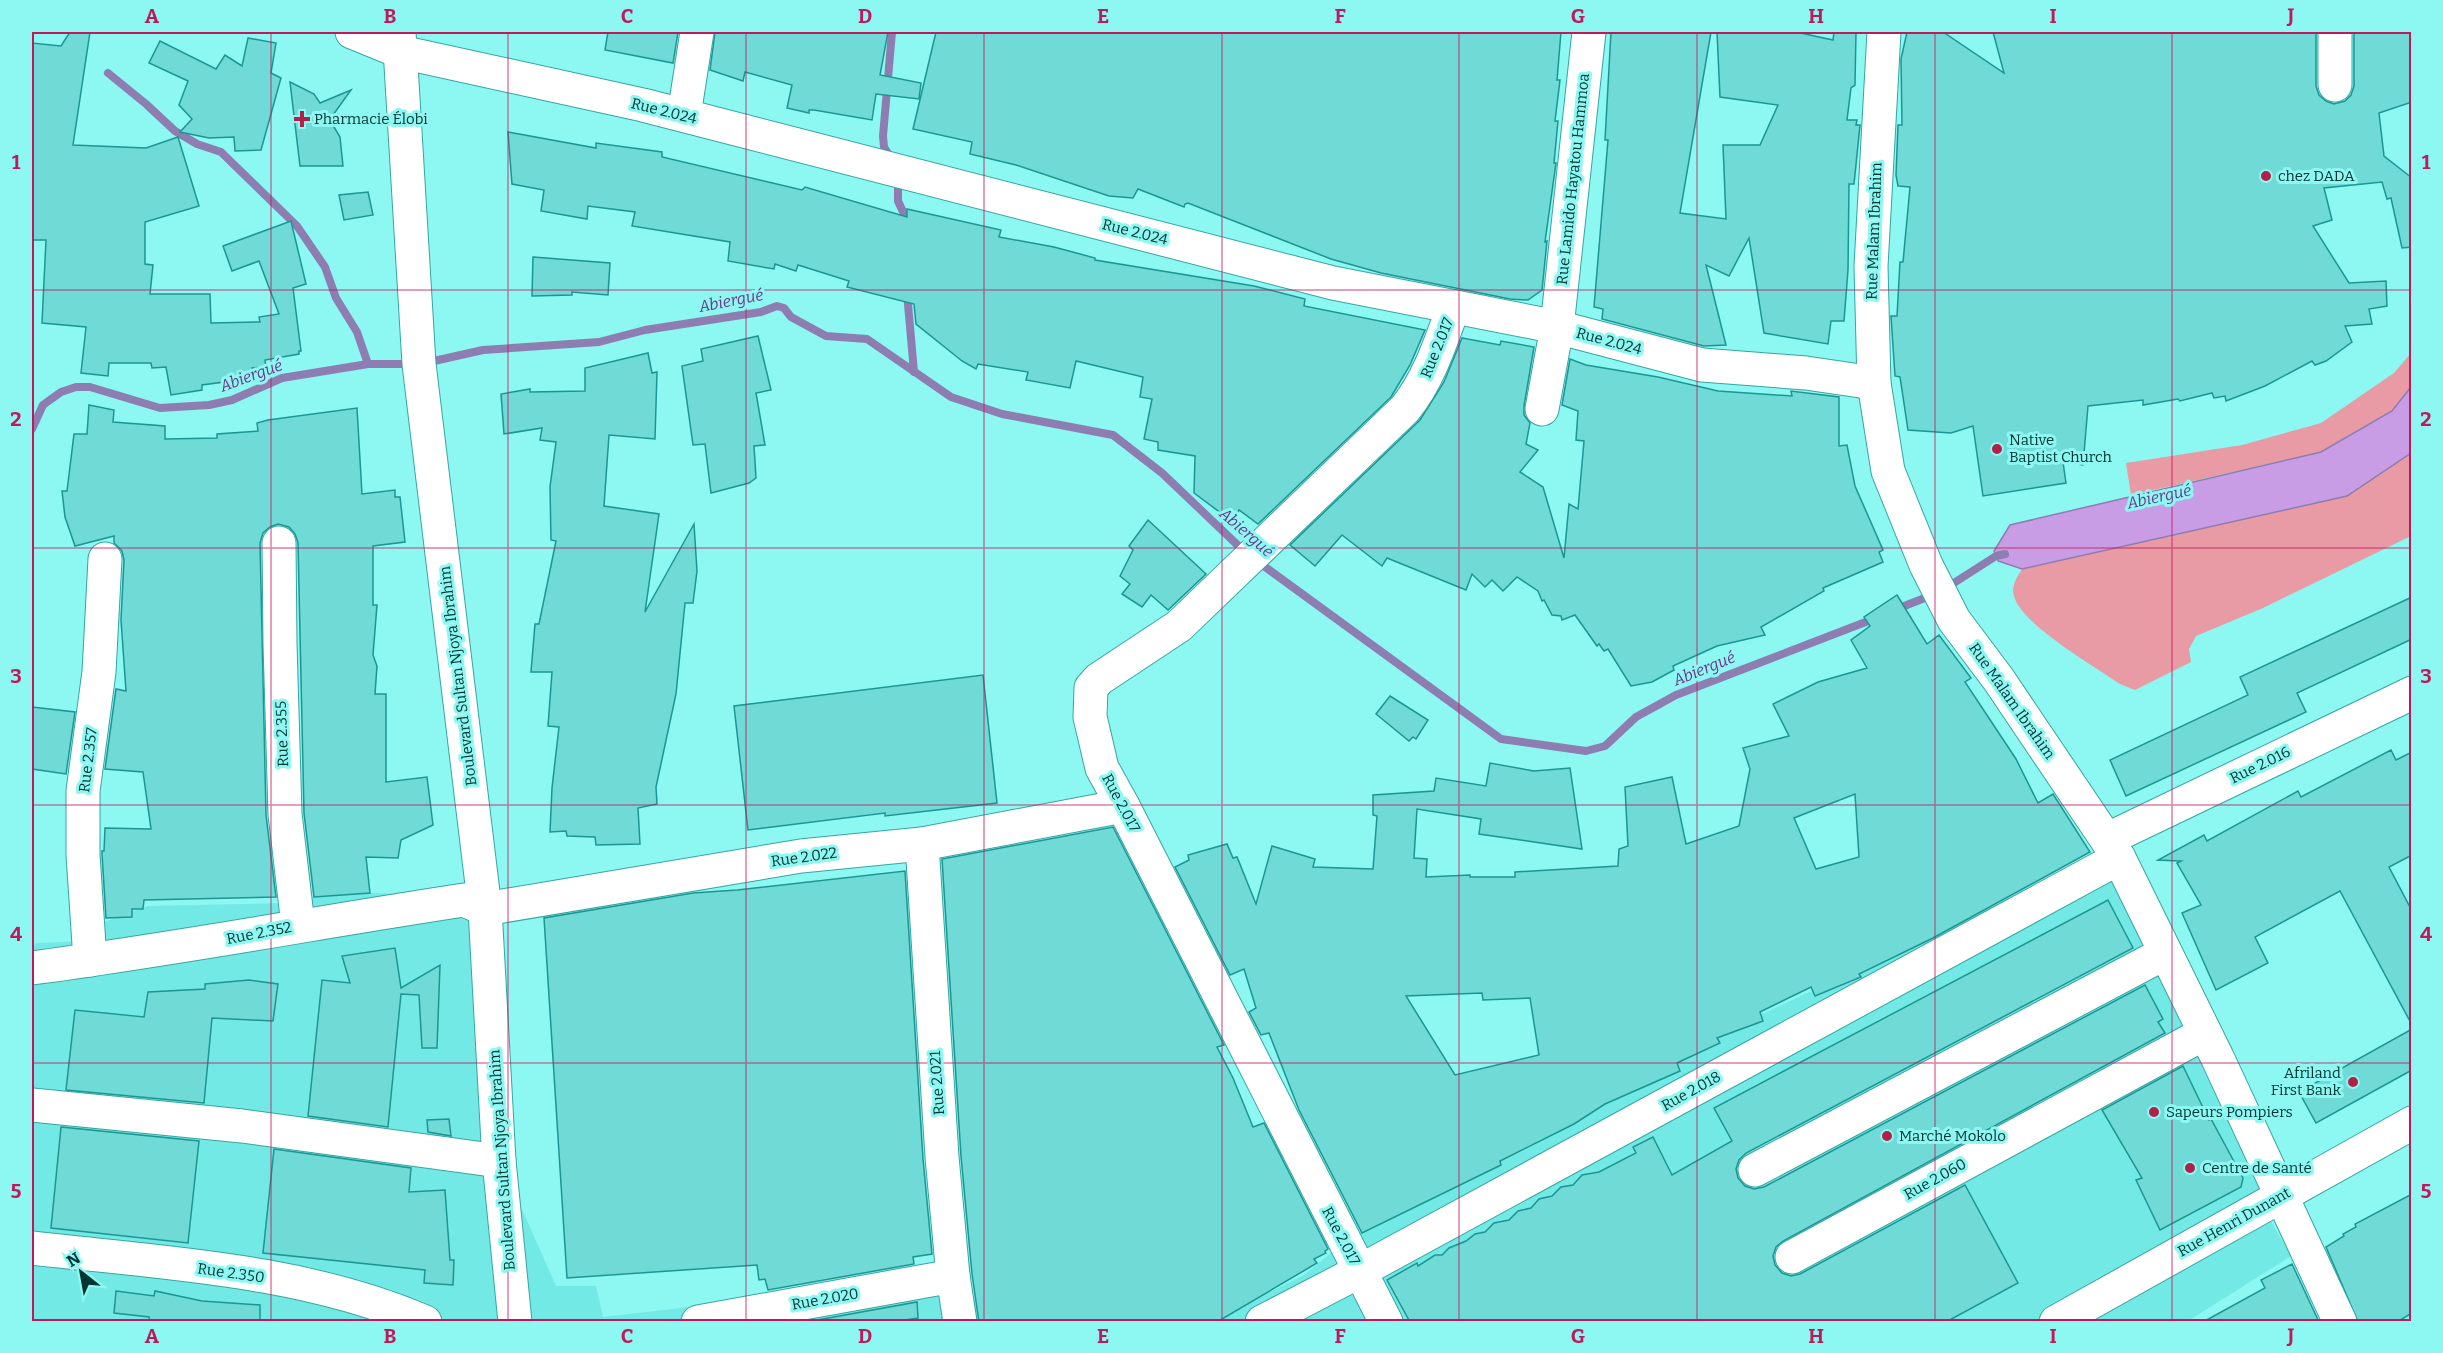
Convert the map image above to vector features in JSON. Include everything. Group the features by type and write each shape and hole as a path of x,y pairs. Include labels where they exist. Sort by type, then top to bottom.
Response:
{"street":[{"name":"Rue 2.024","path":"352,32 400,42 1322,280 1557,327 1702,365 1806,374 1874,383"},
{"path":"684,115 697,32"},
{"name":"Rue Lamido Hayatou Hammoa","path":"1542,409 1557,327 1589,32"},
{"name":"Rue Malam Ibrahim","path":"1884,32 1871,266 1874,383 1888,471 1926,565 1954,620 1999,680 2113,848 2282,1194 2340,1322"},
{"path":"2335,85 2336,32"},
{"name":"Boulevard Sultan Njoya Ibrahim","path":"400,42 419,364 485,909 500,1161 515,1322"},
{"name":"Rue 2.017","path":"1386,1322 1123,806 1106,778 1090,717 1091,688 1099,679 1179,626 1405,409 1418,393 1430,369 1453,308"},
{"name":"Rue 2.355","path":"279,543 279,644 285,814 298,925"},
{"name":"Rue 2.357","path":"90,960 83,855 83,791 99,672 105,560"},
{"name":"Rue 2.016","path":"2113,848 2412,693"},
{"name":"Rue 2.022","path":"485,909 801,856 922,844 1123,806"},
{"name":"Rue 2.021","path":"922,844 942,1157 953,1276 960,1322"},
{"name":"Rue 2.018","path":"1262,1322 1360,1271 2113,848"},
{"name":"Rue 2.352","path":"32,968 210,942 298,925 464,900 485,909"},
{"path":"1755,1170 2165,953"},
{"name":"Rue 2.060","path":"1792,1257 2205,1034"},
{"path":"32,1105 242,1126 500,1161"},
{"name":"Rue Henri Dunant","path":"2056,1322 2412,1123"},
{"name":"Rue 2.350","path":"32,1248 212,1269 309,1284 401,1311 425,1322"},
{"name":"Rue 2.020","path":"698,1322 953,1276"}],"shaded area":[{"path":"2411,353 2411,387 2392,411 2321,452 2131,495 2126,463 2242,445 2321,423 2394,373"},
{"path":"2411,453 2411,536 2263,608 2196,636 2189,649 2191,662 2135,690 2120,684 2046,633 2021,610 2015,599 2013,587 2022,569 2347,496"},
{"name":"Marché Mokolo","path":"2103,857 2273,1205 2265,1211 2291,1256 2188,1321 1209,1322 1304,1275 1351,1237 1679,1053 2094,859"},
{"path":"370,893 473,895 501,1162 556,1286 596,1286 603,1317 724,1303 965,1264 980,1321 32,1322 32,948 36,943 85,941 96,925 148,906 285,903 311,897"}],"water":[{"path":"2411,387 2411,453 2347,496 2022,569 1998,561 1994,551 2010,525 2321,452 2392,411"}],"building":[{"path":"70,32 90,32 73,145 146,148 178,137 199,206 145,222 145,264 153,265 150,294 210,294 211,323 260,322 259,317 279,314 259,261 232,271 223,246 291,221 306,284 293,288 301,351 299,354 265,360 266,367 252,368 254,378 202,385 202,390 171,395 166,367 152,368 151,363 109,363 108,376 81,373 86,327 42,323 46,240 32,240 32,43 61,46"},
{"path":"608,32 678,32 673,63 605,50"},
{"path":"715,32 888,32 880,75 921,83 919,99 876,94 872,120 814,110 809,110 809,113 787,108 792,85 745,72 743,81 710,70"},
{"path":"936,32 1561,32 1557,80 1560,80 1555,121 1558,121 1554,163 1556,163 1545,242 1547,241 1542,290 1528,300 1510,299 1381,273 1331,259 1188,203 1184,207 1138,189 1133,198 1109,196 1016,165 970,154 972,142 913,129"},
{"path":"1611,32 1711,32 1680,213 1726,219 1723,145 1760,145 1778,105 1720,97 1717,32 1796,32 1833,40 1834,32 1856,32 1855,85 1851,88 1847,120 1857,120 1856,125 1860,125 1854,184 1849,184 1848,270 1844,321 1831,321 1828,344 1764,333 1749,238 1729,276 1706,265 1726,345 1704,346 1602,319 1603,309 1594,307 1608,140 1605,140"},
{"path":"1907,32 1943,32 2004,73 1993,32 2316,32 2316,86 2319,95 2334,104 2345,101 2351,95 2354,86 2354,32 2412,32 2412,102 2379,113 2384,156 2412,178 2412,247 2402,248 2391,198 2387,199 2382,182 2324,188 2332,220 2313,226 2349,283 2386,281 2387,306 2369,309 2372,324 2345,326 2352,342 2326,361 2315,365 2312,361 2265,386 2226,401 2225,396 2214,398 2212,393 2180,401 2178,399 2143,405 2143,400 2088,406 2083,465 2063,462 2066,483 1983,496 1973,426 1951,433 1908,430 1900,377 1895,376 1891,316 1897,316 1900,262 1903,262 1910,187 1898,186 1896,175 1898,125 1902,125 1901,59"},
{"path":"248,38 276,43 271,73 281,78 261,150 235,151 234,137 209,138 180,132 192,119 179,105 188,81 149,63 160,41 216,69 225,55 242,66"},
{"name":"Pharmacie Élobi","path":"290,82 314,94 320,103 351,90 333,115 337,122 334,127 340,137 343,166 300,166"},
{"path":"508,132 596,148 596,143 662,152 662,157 802,190 805,187 907,217 907,209 1001,230 999,237 1054,247 1095,258 1095,260 1254,286 1305,299 1304,306 1425,330 1410,365 1391,397 1258,524 1239,510 1233,522 1194,493 1195,456 1158,450 1158,442 1144,439 1152,399 1140,397 1143,377 1076,361 1070,388 1026,380 1028,372 978,364 976,369 962,361 916,324 914,304 847,287 849,281 798,265 796,271 775,264 774,269 728,261 730,242 632,226 635,212 588,206 587,219 541,211 544,190 512,184"},
{"path":"368,192 373,215 344,220 339,195"},
{"path":"533,257 610,263 608,295 572,292 572,295 532,296"},
{"path":"758,336 771,390 756,393 765,445 754,446 756,478 749,483 711,493 705,444 693,445 682,366 703,361 701,349"},
{"path":"1462,338 1500,345 1501,341 1534,347 1524,415 1530,423 1526,444 1538,450 1520,472 1543,487 1564,558 1569,504 1578,509 1584,441 1576,440 1578,411 1562,405 1570,359 1586,365 1658,377 1718,391 1792,396 1791,391 1839,397 1839,446 1847,445 1855,486 1883,550 1879,552 1883,562 1823,588 1824,591 1761,627 1765,635 1717,646 1673,666 1674,670 1652,682 1631,686 1608,649 1604,651 1599,644 1597,646 1575,615 1562,620 1561,616 1552,615 1538,591 1517,577 1503,591 1492,580 1485,587 1472,574 1466,590 1387,558 1382,566 1342,535 1315,566 1290,545 1420,420 1444,382"},
{"path":"648,353 652,373 657,372 655,439 609,435 604,506 659,514 645,612 694,524 697,571 693,603 685,603 676,694 656,787 657,804 638,808 640,844 596,845 595,837 567,836 566,831 550,832 559,727 548,726 552,672 531,672 535,624 539,624 556,541 551,540 550,487 556,442 540,440 542,428 504,434 501,394 530,389 530,392 585,391 585,368"},
{"path":"89,405 114,410 113,422 165,426 165,439 217,438 217,434 258,431 257,423 268,420 357,408 362,494 395,490 395,497 400,497 405,542 373,546 373,605 377,605 373,655 377,666 375,694 386,694 386,782 427,777 433,825 401,840 398,858 366,857 370,893 314,897 304,813 298,543 289,527 278,524 263,533 260,543 266,815 276,897 144,900 143,909 132,909 132,917 106,918 102,854 105,828 151,829 143,772 105,769 116,689 126,691 121,620 124,560 122,551 114,543 114,536 75,546 65,517 62,491 67,491 74,434 87,434"},
{"path":"1148,520 1206,574 1168,610 1151,595 1142,607 1122,594 1130,584 1120,576 1133,550 1129,546"},
{"path":"1897,595 1927,644 1939,635 1971,678 1965,682 2016,759 2038,803 2053,794 2090,852 1933,938 1859,974 1861,977 1815,996 1811,987 1760,1012 1763,1021 1717,1038 1720,1043 1677,1063 1680,1071 1605,1104 1574,1124 1500,1161 1501,1165 1362,1233 1299,1110 1269,1033 1261,1035 1249,1012 1256,1008 1244,969 1230,975 1175,867 1189,860 1188,855 1227,844 1233,858 1237,857 1256,904 1272,846 1315,859 1313,867 1373,869 1377,816 1373,815 1373,795 1434,791 1436,778 1486,786 1490,763 1534,771 1570,768 1582,849 1479,834 1481,819 1417,809 1414,858 1427,859 1426,877 1470,875 1470,877 1515,877 1515,872 1618,866 1619,849 1628,846 1625,787 1672,777 1686,844 1739,826 1750,769 1743,748 1789,736 1773,704 1818,682 1867,668 1851,640 1870,626 1864,617","holes":["1855,794 1859,857 1816,869 1794,818","1482,993 1483,1000 1530,998 1539,1055 1455,1075 1406,996"]},
{"path":"2412,597 2412,639 2297,693 2306,712 2126,796 2110,760 2248,695 2240,677"},
{"path":"983,675 997,803 885,816 885,813 748,830 734,706"},
{"path":"1390,696 1428,720 1416,739 1413,737 1409,741 1376,714"},
{"path":"32,707 75,712 66,774 32,769"},
{"path":"2391,750 2396,760 2412,752 2412,855 2389,867 2412,911 2412,1025 2340,891 2255,937 2268,963 2216,990 2182,913 2201,905 2177,863 2181,861 2158,860 2204,835 2207,841 2298,791 2301,797"},
{"path":"1113,827 1224,1045 1217,1047 1233,1078 1253,1127 1264,1123 1328,1249 1326,1253 1314,1259 1317,1263 1217,1322 979,1322 961,1156 942,859"},
{"path":"905,871 923,1159 932,1254 913,1257 914,1264 768,1290 765,1279 759,1280 757,1265 567,1278 544,918 693,893"},
{"path":"2108,900 2133,948 1746,1153 1739,1160 1736,1169 1738,1178 1745,1186 1754,1189 1764,1187 2145,985 2163,1019 2158,1022 2165,1033 1783,1241 1776,1247 1773,1256 1775,1265 1782,1273 1791,1276 1800,1274 1965,1185 2018,1283 1946,1322 1410,1322 1387,1280 1417,1263 1418,1266 1435,1255 1442,1255 1449,1248 1466,1241 1475,1234 1485,1232 1494,1223 1509,1220 1518,1211 1531,1208 1539,1199 1552,1196 1561,1187 1573,1185 1582,1175 1599,1172 1636,1153 1633,1147 1653,1137 1672,1175 1732,1141 1714,1108"},
{"path":"395,948 401,988 440,965 437,1048 422,1048 419,995 401,994 388,1127 308,1116 322,980 350,983 342,956"},
{"path":"249,980 278,984 273,1021 212,1018 204,1103 66,1090 75,1010 144,1017 148,992 205,989 205,984"},
{"name":"Afriland First Bank","path":"2412,1029 2412,1070 2316,1123 2299,1092"},
{"path":"2183,1066 2209,1120 2211,1119 2243,1178 2241,1187 2160,1230 2136,1180 2142,1178 2102,1110"},
{"path":"449,1119 451,1136 428,1132 427,1120"},
{"path":"61,1127 199,1141 188,1243 51,1228"},
{"path":"274,1149 411,1168 409,1192 445,1190 450,1260 454,1260 453,1285 424,1283 425,1270 263,1253"},
{"path":"2412,1194 2412,1313 2397,1322 2358,1322 2326,1247 2356,1227 2355,1224"},
{"path":"2292,1264 2319,1322 2203,1322 2265,1288 2261,1280"},
{"path":"116,1291 154,1296 155,1291 202,1301 260,1305 260,1322 150,1322 149,1317 114,1313"},
{"path":"917,1302 918,1318 892,1322 806,1322"}],"waterway":[{"path":"892,32 883,136 884,147 892,160"},
{"path":"108,73 175,131 197,144 221,152 297,226 325,267 336,298 357,332 368,364"},
{"path":"898,178 898,201 904,214 904,226"},
{"path":"907,293 914,372"},
{"name":"Abiergué","path":"425,363 483,350 599,342 645,330 761,312 777,306 784,308 791,317 826,336 867,339 951,397 1002,414 1113,435 1162,473 1247,554"},
{"name":"Abiergué","path":"32,429 43,405 61,392 76,387 90,387 160,408 209,405 232,400 282,378 368,364 412,364"},
{"name":"Abiergué","path":"1946,588 1996,556 2005,554"},
{"name":"Abiergué","path":"1257,561 1501,739 1586,751 1605,746 1636,717 1676,695 1876,618"},
{"name":"Abiergué","path":"1894,610 1935,594"}],"place":[{"name":"Pharmacie Élobi","path":"302,119"},
{"name":"chez DADA","path":"2266,176"},
{"name":"Native Baptist Church","path":"1997,449"},
{"name":"Afriland First Bank","path":"2353,1082"},
{"name":"Sapeurs Pompiers","path":"2154,1112"},
{"name":"Marché Mokolo","path":"1887,1136"},
{"name":"Centre de Santé","path":"2190,1168"}]}
